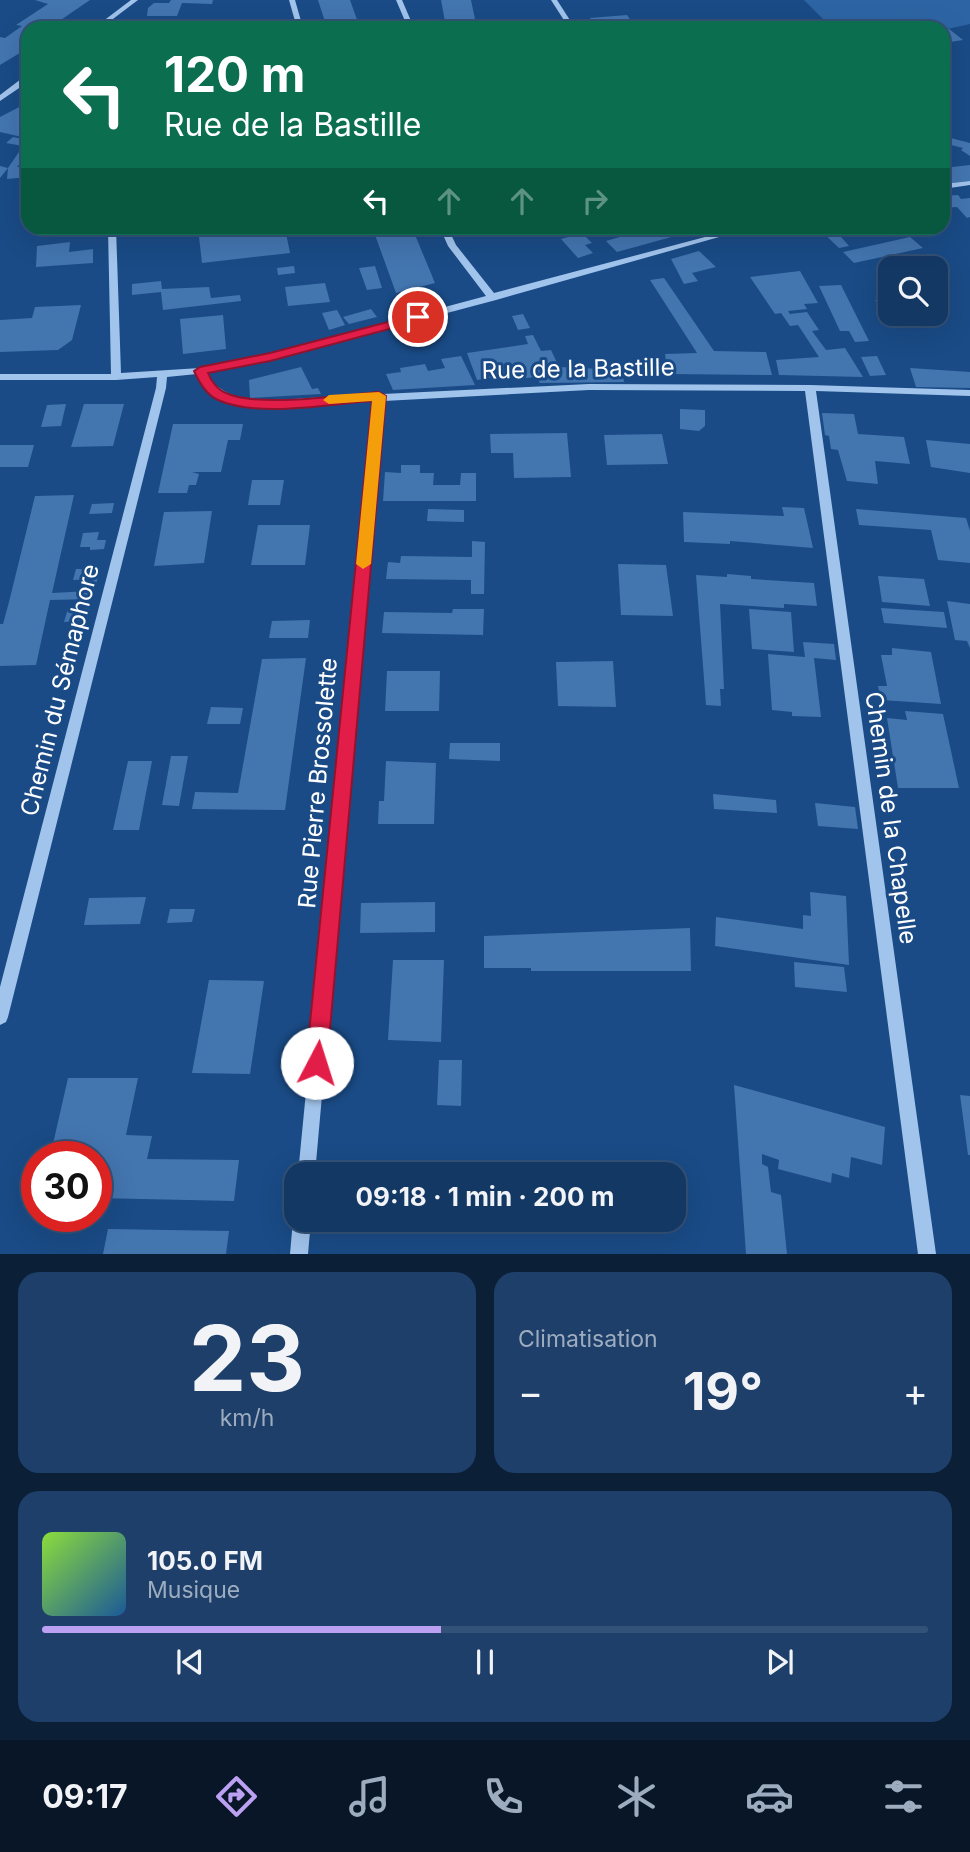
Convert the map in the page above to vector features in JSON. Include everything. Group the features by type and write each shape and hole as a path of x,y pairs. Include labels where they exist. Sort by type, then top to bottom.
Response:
{"street":[{"path":"111,21 135,0"},
{"path":"292,0 298,21"},
{"path":"399,0 408,21"},
{"path":"565,0 554,1 567,21"},
{"path":"0,99 21,83"},
{"path":"950,186 970,184"},
{"path":"112,235 116,377"},
{"path":"447,235 452,246 493,298"},
{"path":"0,377 116,377 200,371 270,357 493,298 705,235"},
{"name":"Rue de la Bastille","path":"200,371 206,383 221,396 258,404 589,387 810,388 970,393"},
{"name":"Chemin du Sémaphore","path":"0,1017 158,401 162,373"},
{"name":"Chemin de la Chapelle","path":"810,388 927,1254"},
{"name":"Rue Pierre Brossolette","path":"307,1162 379,396"},
{"path":"299,1254 301,1232"}],"shaded area":[{"path":"804,0 970,0 970,24 950,28 950,21 825,21"}],"building":[{"path":"35,0 90,0 59,21 22,21 48,4"},
{"path":"171,0 213,0 212,4 182,3 177,16 147,16 148,8 154,3 169,3"},
{"path":"318,0 350,0 358,21 325,21"},
{"path":"441,0 471,0 475,21 445,21"},
{"path":"627,15 631,21 592,21 590,18"},
{"path":"21,27 21,52 0,65 0,37 5,38"},
{"path":"950,30 963,40 950,42"},
{"path":"21,106 21,137 0,132 0,117"},
{"path":"13,137 21,139 21,146 6,143"},
{"path":"950,138 970,143 970,156 961,150 963,148 950,145"},
{"path":"21,149 21,162 17,167 21,167 21,178 7,179 8,168"},
{"path":"970,165 970,181 950,183 950,167"},
{"path":"0,166 8,168 0,178"},
{"path":"950,196 970,198 970,217 967,218 957,207 950,208"},
{"path":"199,235 286,235 290,253 202,263"},
{"path":"375,235 415,235 435,283 396,293"},
{"path":"584,235 592,243 585,245 593,253 578,258 561,239"},
{"path":"626,235 679,235 617,252 606,241"},
{"path":"825,235 851,235 841,237 849,246 839,248"},
{"path":"910,237 923,248 854,263 843,252"},
{"path":"70,242 69,252 93,249 93,263 36,267 37,246"},
{"path":"699,251 716,267 692,273 698,281 684,284 671,259"},
{"path":"294,266 295,273 278,275 277,268"},
{"path":"375,266 382,288 367,290 359,268"},
{"path":"800,271 818,303 804,304 807,309 788,311 790,314 807,312 819,330 812,331 826,350 845,348 863,377 779,375 776,360 819,357 798,325 790,326 781,313 775,314 750,277"},
{"path":"664,278 714,351 766,352 772,375 668,374 665,354 697,353 650,280"},
{"path":"161,281 162,289 209,287 211,298 240,295 241,301 163,310 161,292 132,295 132,284"},
{"path":"325,283 330,302 288,306 285,287"},
{"path":"841,285 869,341 855,342 849,331 840,331 819,286"},
{"path":"81,305 72,340 58,350 0,352 0,320 32,318 35,307"},
{"path":"371,309 377,317 349,324 343,317"},
{"path":"337,310 345,325 329,330 322,313"},
{"path":"523,314 530,328 518,330 512,316"},
{"path":"223,315 226,349 183,354 180,319"},
{"path":"533,335 541,351 551,350 559,367 622,370 624,382 540,383 536,377 517,379 515,374 477,380 467,353 528,344 525,336"},
{"path":"461,356 475,385 393,390 386,374 401,372 400,368 425,364 428,371 445,368 441,359"},
{"path":"877,356 886,375 870,376 861,357"},
{"path":"301,367 312,389 318,388 321,394 250,398 249,380"},
{"path":"910,368 970,372 970,388 916,387"},
{"path":"66,404 61,426 41,427 47,405"},
{"path":"84,404 124,404 113,446 71,447"},
{"path":"680,409 705,410 705,426 699,431 680,429"},
{"path":"822,413 854,414 858,434 904,437 910,464 875,461 878,484 847,481 838,450 831,449 829,436 825,435"},
{"path":"173,424 243,424 240,440 228,440 221,472 192,472 199,474 196,485 189,485 187,493 158,493"},
{"path":"567,433 571,477 514,478 513,453 491,453 490,434"},
{"path":"662,434 668,464 607,465 604,435"},
{"path":"926,440 970,444 970,473 931,467"},
{"path":"0,445 34,445 28,467 0,467"},
{"path":"401,465 420,465 420,473 434,473 433,485 460,485 461,473 476,473 476,501 383,501 385,472 401,473"},
{"path":"252,480 284,480 280,505 248,505"},
{"path":"74,495 52,593 90,591 93,579 73,580 76,569 100,569 92,599 50,600 36,665 0,666 0,624 3,624 35,496"},
{"path":"114,503 112,513 89,514 92,504"},
{"path":"782,507 804,508 813,548 730,541 730,544 684,542 683,512 784,516"},
{"path":"428,509 464,510 464,522 427,521"},
{"path":"856,509 966,518 970,531 970,563 938,560 931,530 859,525"},
{"path":"212,511 204,563 154,566 164,512"},
{"path":"258,525 310,525 305,565 251,565"},
{"path":"99,532 97,540 106,540 104,549 90,550 90,547 80,547 83,533"},
{"path":"472,541 485,542 484,594 471,594 471,580 386,579 388,562 400,563 401,556 472,557"},
{"path":"618,564 666,565 673,616 621,615"},
{"path":"727,574 751,576 751,579 814,583 817,606 784,604 784,608 720,604 724,689 720,689 721,706 706,705 696,575 727,577"},
{"path":"878,576 924,579 930,606 882,602"},
{"path":"947,601 970,604 970,648 967,641 955,640"},
{"path":"90,608 87,620 64,622 68,609"},
{"path":"881,608 944,612 947,628 884,623"},
{"path":"453,609 484,609 483,635 382,633 384,612 452,613"},
{"path":"749,609 791,612 794,652 752,649"},
{"path":"310,620 308,638 269,638 272,621"},
{"path":"803,642 834,644 836,660 814,658 821,717 792,716 792,712 772,710 768,654 805,657"},
{"path":"892,648 931,652 941,704 881,700 878,686 887,686 881,655 892,655"},
{"path":"306,658 285,810 192,809 195,792 238,793 262,659"},
{"path":"613,661 616,707 558,706 556,662"},
{"path":"387,671 440,671 439,711 385,711"},
{"path":"211,707 243,708 240,724 207,724"},
{"path":"905,711 943,714 959,788 898,788 887,718 907,720"},
{"path":"450,743 500,743 500,761 449,759"},
{"path":"171,756 188,756 179,806 162,805"},
{"path":"128,761 152,761 139,830 113,830"},
{"path":"386,761 436,763 434,824 378,824 379,801 384,801"},
{"path":"713,794 776,800 777,813 714,809"},
{"path":"815,803 855,807 858,829 818,826"},
{"path":"810,892 846,896 849,965 715,946 716,917 803,929 803,915 811,916"},
{"path":"146,897 140,924 84,925 89,898"},
{"path":"435,902 435,932 360,933 361,903"},
{"path":"170,909 195,909 192,922 167,923"},
{"path":"690,928 691,971 531,971 531,968 484,968 484,936"},
{"path":"393,960 444,960 441,1042 388,1040"},
{"path":"794,962 844,967 847,992 795,987"},
{"path":"209,980 264,981 250,1074 192,1073"},
{"path":"439,1060 462,1060 461,1106 437,1105"},
{"path":"68,1078 138,1078 126,1135 152,1136 147,1159 239,1160 234,1201 112,1198 112,1141 54,1141"},
{"path":"734,1085 885,1127 882,1165 851,1157 849,1178 832,1173 831,1183 778,1169 779,1160 762,1154 762,1164 768,1167 771,1192 781,1195 787,1254 746,1254"},
{"path":"960,1095 970,1096 970,1155 968,1155"},
{"path":"112,1229 229,1231 226,1254 103,1254 107,1232 112,1232"}],"slow traffic":[{"path":"329,400 379,396 363,564"}],"route":[{"path":"317,1063 379,396 258,404 221,396 206,383 200,371 270,357 418,317"}]}
